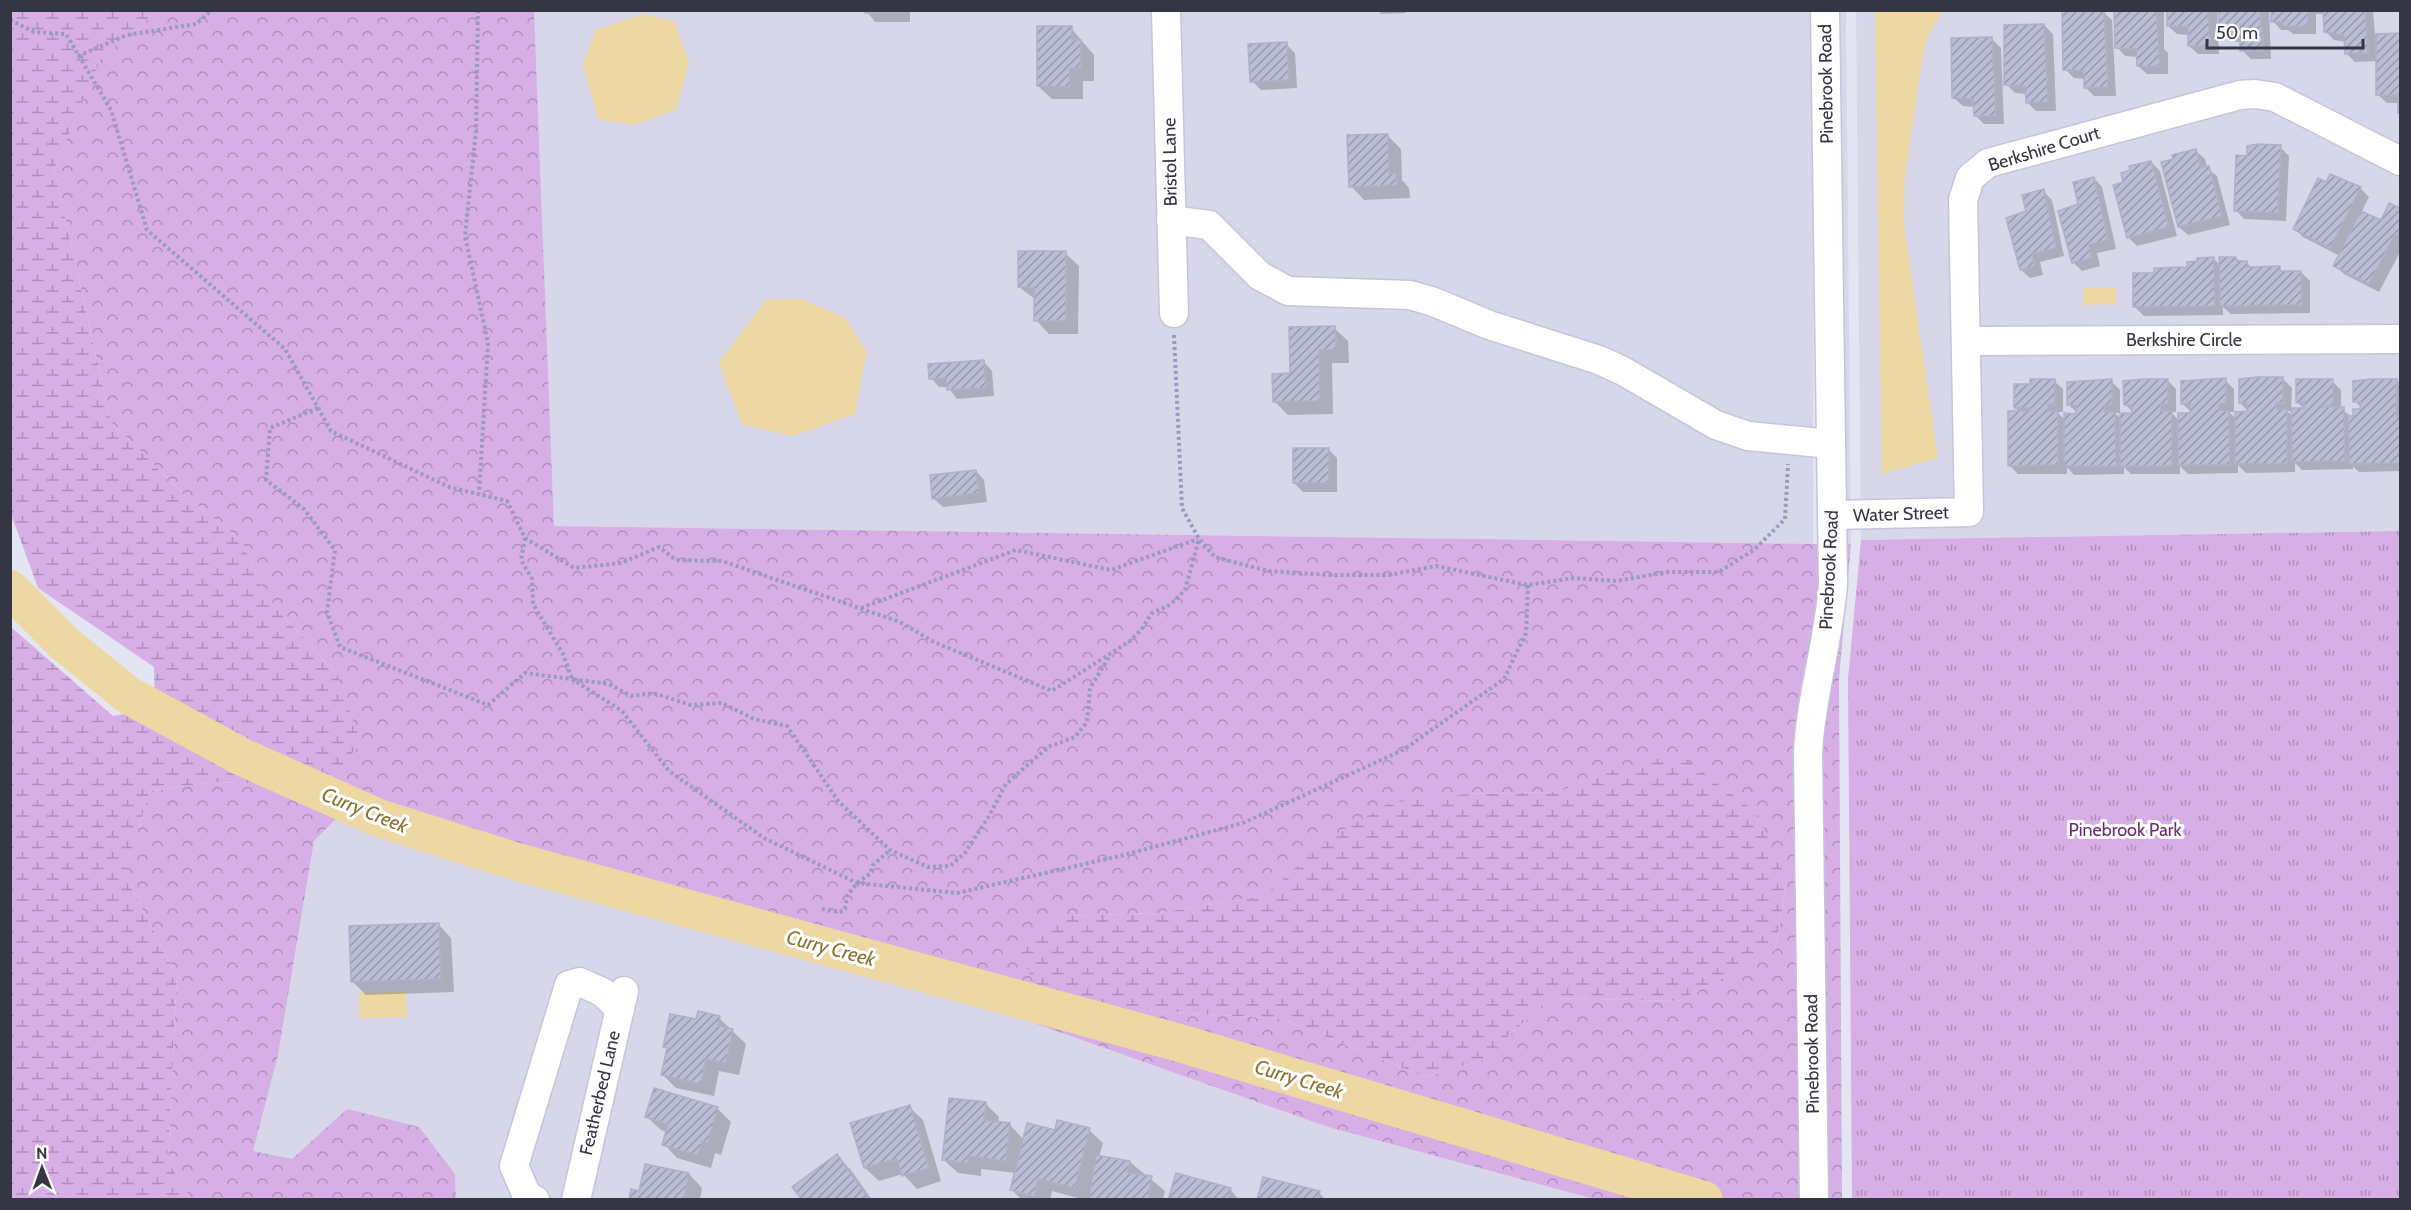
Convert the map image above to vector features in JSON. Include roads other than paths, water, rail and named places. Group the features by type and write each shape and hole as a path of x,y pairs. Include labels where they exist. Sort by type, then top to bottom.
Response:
{"street":[{"name":"Bristol Lane","path":"1166,10 1173,313"},
{"name":"Pinebrook Road","path":"1814,1200 1808,752 1811,711 1831,612 1833,515 1825,10"},
{"name":"Berkshire Court","path":"1969,512 1964,192 1976,172 1996,159 2240,95 2255,94 2275,97 2400,161"},
{"path":"1171,220 1209,225 1260,276 1288,291 1410,296 1434,302 1489,325 1599,360 1623,371 1716,425 1749,436 1831,444"},
{"name":"Berkshire Circle","path":"1967,341 2400,339"},
{"name":"Water Street","path":"1833,515 1969,512"},
{"name":"Featherbed Lane","path":"535,1200 527,1196 514,1166 569,985 580,982 622,998 576,1200"}],"waterway":[{"name":"Curry Creek","path":"10,589 64,643 128,695 242,757 379,818 514,861 1183,1044 1704,1200"}],"park label":[{"name":"Pinebrook Park","path":"2125,830"}]}
